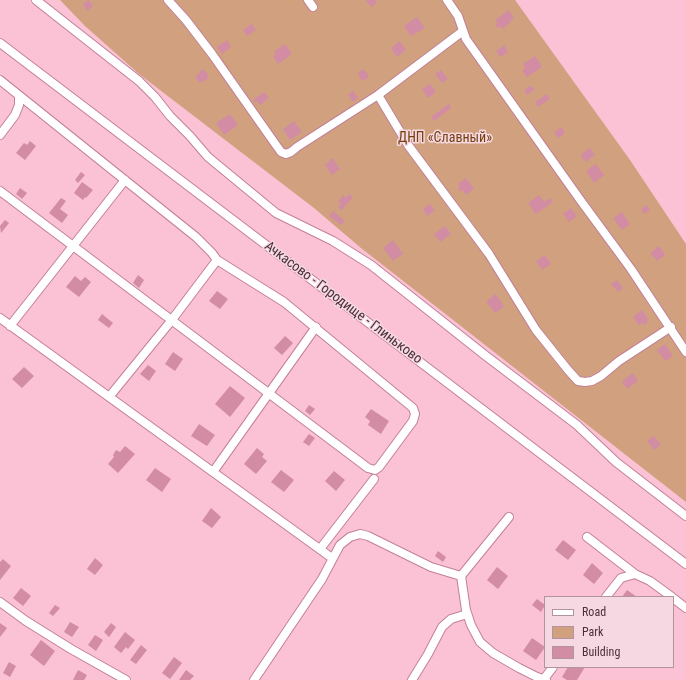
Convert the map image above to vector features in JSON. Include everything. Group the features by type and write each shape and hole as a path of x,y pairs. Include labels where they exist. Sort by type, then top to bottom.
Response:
{"street":[{"path":"36,0 139,81 208,157 276,213 333,241 372,265 486,356 578,425 616,462 686,516"},
{"path":"168,0 186,20 212,54 281,152 286,154 378,95 463,31"},
{"path":"447,0 458,16 466,39 631,269 686,352"},
{"name":"Ачкасово - Городище - Глиньково","path":"0,43 686,564"},
{"path":"0,80 196,237 217,260 284,302 413,408 415,414 413,421 379,467 375,470 368,468 171,321 0,190"},
{"path":"378,95 408,145 489,254 536,330 578,381 592,381 601,376 619,361 671,328"},
{"path":"0,135 15,115 19,105 19,96"},
{"path":"10,326 126,180"},
{"path":"109,397 171,321 217,260"},
{"path":"0,318 332,558"},
{"path":"213,472 316,328"},
{"path":"320,549 374,478"},
{"path":"509,517 462,576 463,594 467,614 471,626 480,642 493,652 519,668 545,680 552,668"},
{"path":"254,680 322,579 340,545 350,537 360,534 368,536 432,567 462,576"},
{"path":"587,537 635,574 650,581 669,596"},
{"path":"607,596 621,578 635,574"},
{"path":"674,599 686,608"},
{"path":"0,602 26,621 71,649 126,680"},
{"path":"412,680 442,627 451,619 467,614"}],"green space":[{"name":"ДНП «Славный»","path":"60,0 515,0 630,160 686,244 686,502 361,248 314,208 139,74 85,26"}],"building":[{"path":"89,0 93,6 87,11 83,4"},
{"path":"366,0 375,0 377,3 371,7"},
{"path":"509,10 514,18 502,29 500,26 497,28 495,25 498,23 495,20"},
{"path":"417,17 425,28 411,36 404,26"},
{"path":"252,24 256,30 247,36 243,30"},
{"path":"227,40 231,47 222,54 217,47"},
{"path":"400,41 406,50 397,57 391,48"},
{"path":"285,44 292,54 278,64 273,56 276,54 274,52"},
{"path":"504,45 508,52 500,57 496,51"},
{"path":"535,56 542,67 527,77 522,70 525,68 523,64"},
{"path":"203,69 208,74 207,75 209,78 200,83 195,77"},
{"path":"364,69 369,77 363,81 358,73"},
{"path":"441,70 448,79 442,83 435,74"},
{"path":"430,84 436,92 428,98 422,89"},
{"path":"530,86 533,87 534,90 527,95 524,91"},
{"path":"353,91 358,98 353,102 348,95"},
{"path":"264,92 269,98 260,105 257,101 255,102 253,100"},
{"path":"547,94 550,99 538,107 535,102"},
{"path":"449,104 451,108 434,121 431,117"},
{"path":"230,114 238,125 224,135 216,123"},
{"path":"294,121 302,132 290,140 283,129"},
{"path":"562,127 565,133 558,138 554,132"},
{"path":"30,141 36,146 25,160 16,153 24,143 27,145"},
{"path":"590,148 595,155 586,162 580,155"},
{"path":"330,159 333,159 340,169 332,175 324,164 329,163"},
{"path":"596,164 604,175 594,183 586,171"},
{"path":"81,172 85,175 78,183 75,180"},
{"path":"466,178 474,189 466,195 463,190 461,192 458,188 460,187 458,184"},
{"path":"82,182 93,190 83,200 74,193"},
{"path":"20,188 27,193 22,199 16,194"},
{"path":"349,194 353,197 342,210 338,208 341,204 338,202 343,195 346,198"},
{"path":"539,195 544,202 550,198 553,202 536,214 528,203"},
{"path":"61,198 66,201 60,209 68,215 62,223 49,213"},
{"path":"430,204 435,211 427,216 423,209"},
{"path":"647,205 650,210 644,214 641,209"},
{"path":"571,208 577,216 569,222 563,214"},
{"path":"333,211 345,221 341,225 329,216"},
{"path":"622,212 630,224 622,230 613,218"},
{"path":"5,220 9,223 1,233 0,226"},
{"path":"445,226 451,234 440,242 434,234"},
{"path":"393,240 403,254 393,261 383,248"},
{"path":"659,246 665,255 657,261 650,253"},
{"path":"545,255 551,264 542,270 536,261"},
{"path":"138,275 144,280 139,288 133,283"},
{"path":"75,276 81,281 85,277 91,282 79,297 66,287"},
{"path":"617,280 623,288 618,292 611,284"},
{"path":"217,291 228,299 220,309 209,301"},
{"path":"496,294 504,307 495,313 486,301"},
{"path":"642,310 648,319 648,322 644,325 643,323 639,325 633,317"},
{"path":"102,314 113,323 109,328 98,320"},
{"path":"285,336 293,343 282,355 274,348"},
{"path":"665,344 673,356 665,361 657,350"},
{"path":"173,352 183,359 175,371 165,364"},
{"path":"148,365 156,371 149,381 140,374"},
{"path":"24,367 34,376 22,388 12,379"},
{"path":"633,373 638,381 627,389 622,381"},
{"path":"230,386 245,398 230,417 215,404"},
{"path":"309,405 315,409 310,415 305,411"},
{"path":"371,409 389,421 381,434 368,425 370,421 365,417"},
{"path":"199,424 215,435 207,446 191,436"},
{"path":"309,434 315,438 309,446 303,442"},
{"path":"654,436 661,445 654,450 647,441"},
{"path":"125,446 135,454 118,473 108,464 114,457 113,455 116,450 120,452"},
{"path":"257,448 264,454 262,457 267,461 256,474 244,464"},
{"path":"155,468 171,479 162,492 146,480"},
{"path":"281,470 294,480 284,492 271,482"},
{"path":"334,471 345,480 336,491 325,481"},
{"path":"211,508 221,517 212,528 202,521"},
{"path":"563,540 576,550 568,560 555,550"},
{"path":"438,551 446,557 443,562 435,556"},
{"path":"95,558 103,565 95,575 87,569"},
{"path":"3,559 11,566 0,580 0,562"},
{"path":"592,563 603,573 594,584 583,575"},
{"path":"497,567 508,576 498,589 487,580"},
{"path":"21,588 31,596 23,606 13,598"},
{"path":"627,590 636,596 623,596"},
{"path":"537,599 544,604 544,607 541,612 532,605"},
{"path":"55,605 60,608 53,616 49,613"},
{"path":"70,622 79,627 72,637 64,632"},
{"path":"0,623 7,628 0,637"},
{"path":"111,623 116,627 109,637 104,632"},
{"path":"125,632 135,640 128,649 126,647 121,653 114,647"},
{"path":"95,635 103,640 96,651 88,645"},
{"path":"532,638 544,646 536,660 523,651"},
{"path":"41,640 55,651 44,666 30,655"},
{"path":"141,645 147,650 136,664 130,660"},
{"path":"174,657 182,663 170,679 162,673"},
{"path":"9,662 16,666 10,677 3,673"},
{"path":"567,668 584,668 577,680 567,680 562,677"},
{"path":"78,670 87,675 84,680 73,680"},
{"path":"186,670 194,676 190,680 179,680"}]}
